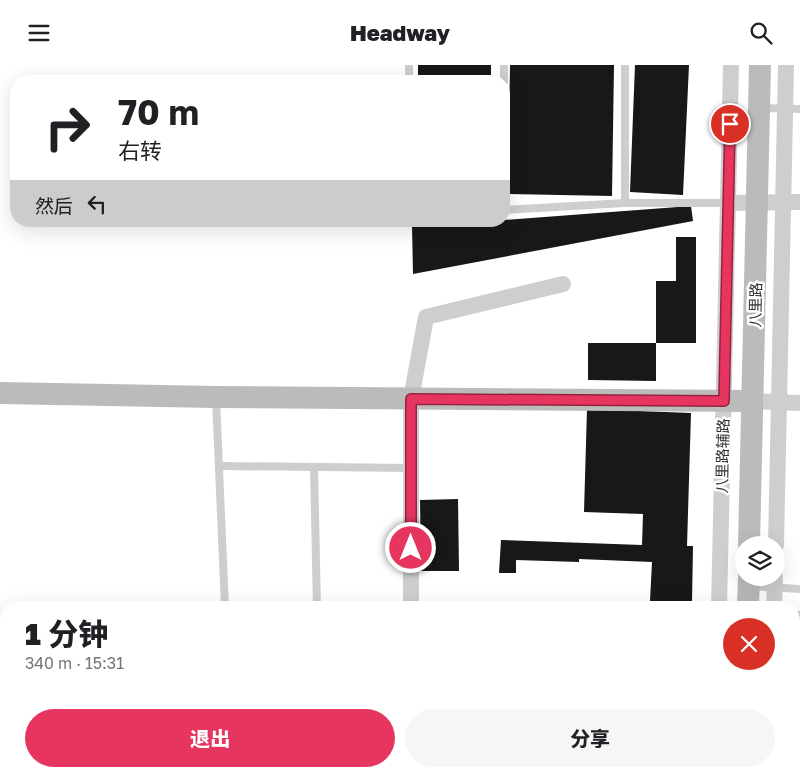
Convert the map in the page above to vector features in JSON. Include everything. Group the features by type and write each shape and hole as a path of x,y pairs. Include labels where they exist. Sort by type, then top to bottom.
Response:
{"street":[{"name":"八里路辅路","path":"719,601 731,65"},
{"name":"八里路","path":"750,536 760,65"},
{"path":"776,536 783,203 793,109 786,65"},
{"path":"728,203 800,202"},
{"path":"411,601 411,399 426,317 563,284"},
{"path":"0,393 800,403"},
{"path":"774,601 775,586"}],"lane":[{"path":"625,65 625,203"},
{"path":"759,108 793,109"},
{"path":"510,210 625,203 728,203"},
{"path":"216,397 225,601"},
{"path":"220,466 411,468"},
{"path":"314,467 317,601"},
{"path":"785,585 800,589"},
{"path":"749,590 764,586"}],"building":[{"path":"418,65 491,65 491,75 418,75"},
{"path":"510,65 614,65 612,196 510,194"},
{"path":"635,65 689,65 683,195 630,192"},
{"path":"691,206 693,221 413,274 412,227 510,227 510,220"},
{"path":"676,237 696,237 696,343 656,343 656,281 676,281"},
{"path":"588,343 656,343 656,381 588,380"},
{"path":"587,409 691,413 687,546 693,546 692,601 650,601 652,562 579,559 579,562 516,560 516,573 499,573 501,540 642,545 643,514 584,512"},
{"path":"458,499 459,571 421,571 420,500"}],"route":[{"path":"411,548 411,399 724,401 730,124"}]}
